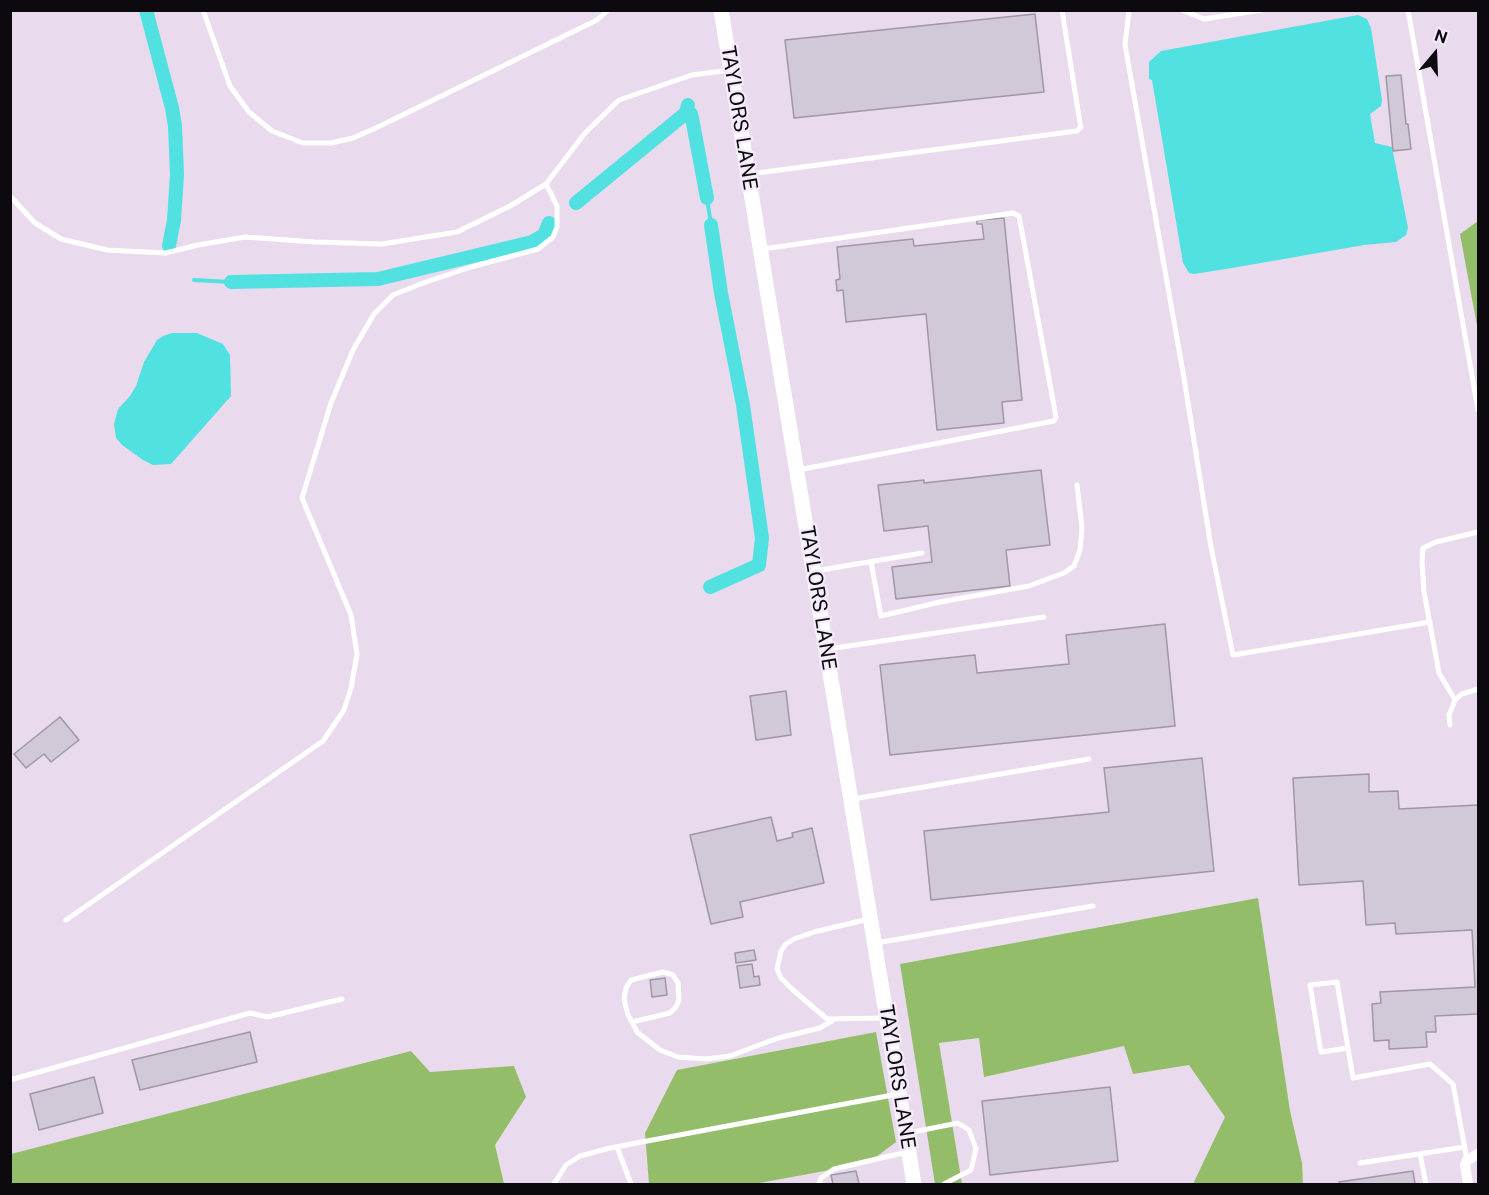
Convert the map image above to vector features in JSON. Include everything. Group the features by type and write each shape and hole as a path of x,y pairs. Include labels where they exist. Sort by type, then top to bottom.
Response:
{"street":[{"name":"TAYLORS LANE","path":"722,10 914,1185"},
{"path":"1468,1185 1465,1165 1467,1160 1479,1154"}],"lane":[{"path":"203,10 230,86 249,112 272,131 303,142 331,143 353,138 378,127 597,20 608,10"},
{"path":"748,174 1077,131 1081,127 1062,10"},
{"path":"1129,10 1125,45 1184,378 1211,547 1233,655 1430,622"},
{"path":"1182,10 1204,19 1262,10"},
{"path":"1408,10 1479,410"},
{"path":"10,196 35,223 61,239 106,250 166,253 245,237 382,244 457,232 546,184 585,133 619,100 692,75 731,69"},
{"path":"66,920 323,741 344,710 351,688 357,654 351,615 302,498 331,403 353,350 374,314 393,295 471,267 538,249 553,237 557,227 557,206 546,184"},
{"path":"761,249 1013,213 1019,216 1056,417 1054,421 797,470"},
{"path":"871,562 881,616 940,602 1029,586 1064,573 1074,566 1080,550 1082,528 1077,485"},
{"path":"1455,700 1439,673 1424,592 1422,561 1424,548 1436,542 1479,532"},
{"path":"814,572 921,553"},
{"path":"826,649 1044,617"},
{"path":"1450,725 1449,715 1455,700 1462,694 1479,689"},
{"path":"851,800 1089,759"},
{"path":"875,943 1093,906"},
{"path":"871,919 794,939 780,951 777,969 781,978 823,1017 832,1021 887,1018"},
{"path":"632,1022 670,1013 676,1007 679,1000 678,983 673,975 663,972 631,980 626,988 624,999 632,1022 637,1032 660,1050 678,1057 706,1059 730,1056 778,1038 820,1028 832,1021"},
{"path":"1348,1048 1321,1052 1310,986 1337,982 1348,1048 1353,1078 1430,1064 1453,1084 1467,1160"},
{"path":"10,1080 250,1013 267,1017 342,999"},
{"path":"554,1185 566,1165 580,1156 613,1147 899,1093"},
{"path":"906,1133 958,1123 969,1130 976,1149 971,1170 944,1185"},
{"path":"613,1147 631,1185"},
{"path":"1360,1163 1465,1147"},
{"path":"819,1185 821,1178 834,1168 909,1151"},
{"path":"1420,1154 1426,1185"}],"shaded area":[{"path":"10,11 1478,11 1478,1184 11,1184"}],"green space":[{"path":"1478,221 1478,331 1460,234"},
{"path":"1258,898 1290,1111 1302,1163 1303,1184 1193,1184 1225,1117 1189,1065 1133,1074 1124,1046 984,1077 979,1038 939,1043 962,1184 935,1184 900,964"},
{"path":"876,1032 896,1142 868,1163 754,1184 649,1184 645,1133 677,1070"},
{"path":"411,1051 430,1072 514,1066 526,1097 495,1145 504,1184 11,1184 11,1154"}],"water":[{"path":"1358,15 1367,19 1371,28 1382,100 1381,106 1370,114 1375,143 1392,147 1408,228 1406,235 1396,242 1189,273 1183,263 1152,80 1149,79 1149,62 1161,51"},
{"path":"172,333 197,333 223,344 230,355 231,396 171,464 153,465 122,445 116,438 114,424 118,409 136,386 144,362 157,340"}],"building":[{"path":"1035,14 1044,92 794,118 785,40"},
{"path":"1401,75 1411,149 1393,151 1386,76"},
{"path":"1004,218 1022,400 1002,402 1004,423 937,430 926,314 846,322 843,290 837,291 836,280 840,279 837,247 913,239 914,246 984,239 982,224 977,224 977,220"},
{"path":"1041,470 1050,545 1006,550 1010,586 896,599 892,567 932,562 928,526 884,531 878,485 924,480 924,483"},
{"path":"1165,624 1175,726 890,755 880,665 975,655 977,673 1069,664 1066,635"},
{"path":"786,691 791,735 756,740 750,696"},
{"path":"60,717 79,740 51,762 44,754 26,768 14,754"},
{"path":"1202,758 1214,871 931,900 924,831 1109,812 1104,768"},
{"path":"1369,774 1369,792 1398,791 1399,809 1478,805 1478,1014 1435,1016 1436,1032 1426,1032 1427,1047 1389,1049 1389,1040 1374,1041 1372,1004 1381,1003 1380,992 1475,987 1472,930 1396,934 1395,923 1366,925 1363,881 1299,885 1293,778"},
{"path":"771,817 777,841 793,837 792,833 812,828 824,883 740,902 743,917 711,924 690,835"},
{"path":"754,950 756,960 736,963 735,953"},
{"path":"752,964 754,977 759,976 760,985 740,988 737,966"},
{"path":"665,978 667,995 652,997 650,980"},
{"path":"250,1032 257,1062 140,1090 132,1060"},
{"path":"94,1077 103,1113 39,1130 30,1094"},
{"path":"1110,1087 1118,1161 990,1175 982,1101"},
{"path":"856,1171 859,1184 833,1184 831,1175"},
{"path":"1413,1171 1415,1184 1340,1184 1339,1182"}],"waterway":[{"path":"146,10 175,126 177,174 174,220 169,246"},
{"path":"576,203 686,113 688,105"},
{"path":"686,113 691,114 692,118 707,198"},
{"path":"707,198 711,225"},
{"path":"231,282 378,279 532,242 544,235 549,223"},
{"path":"710,587 759,565 762,538 743,405 721,293 711,225"},
{"path":"194,280 231,282"}]}
